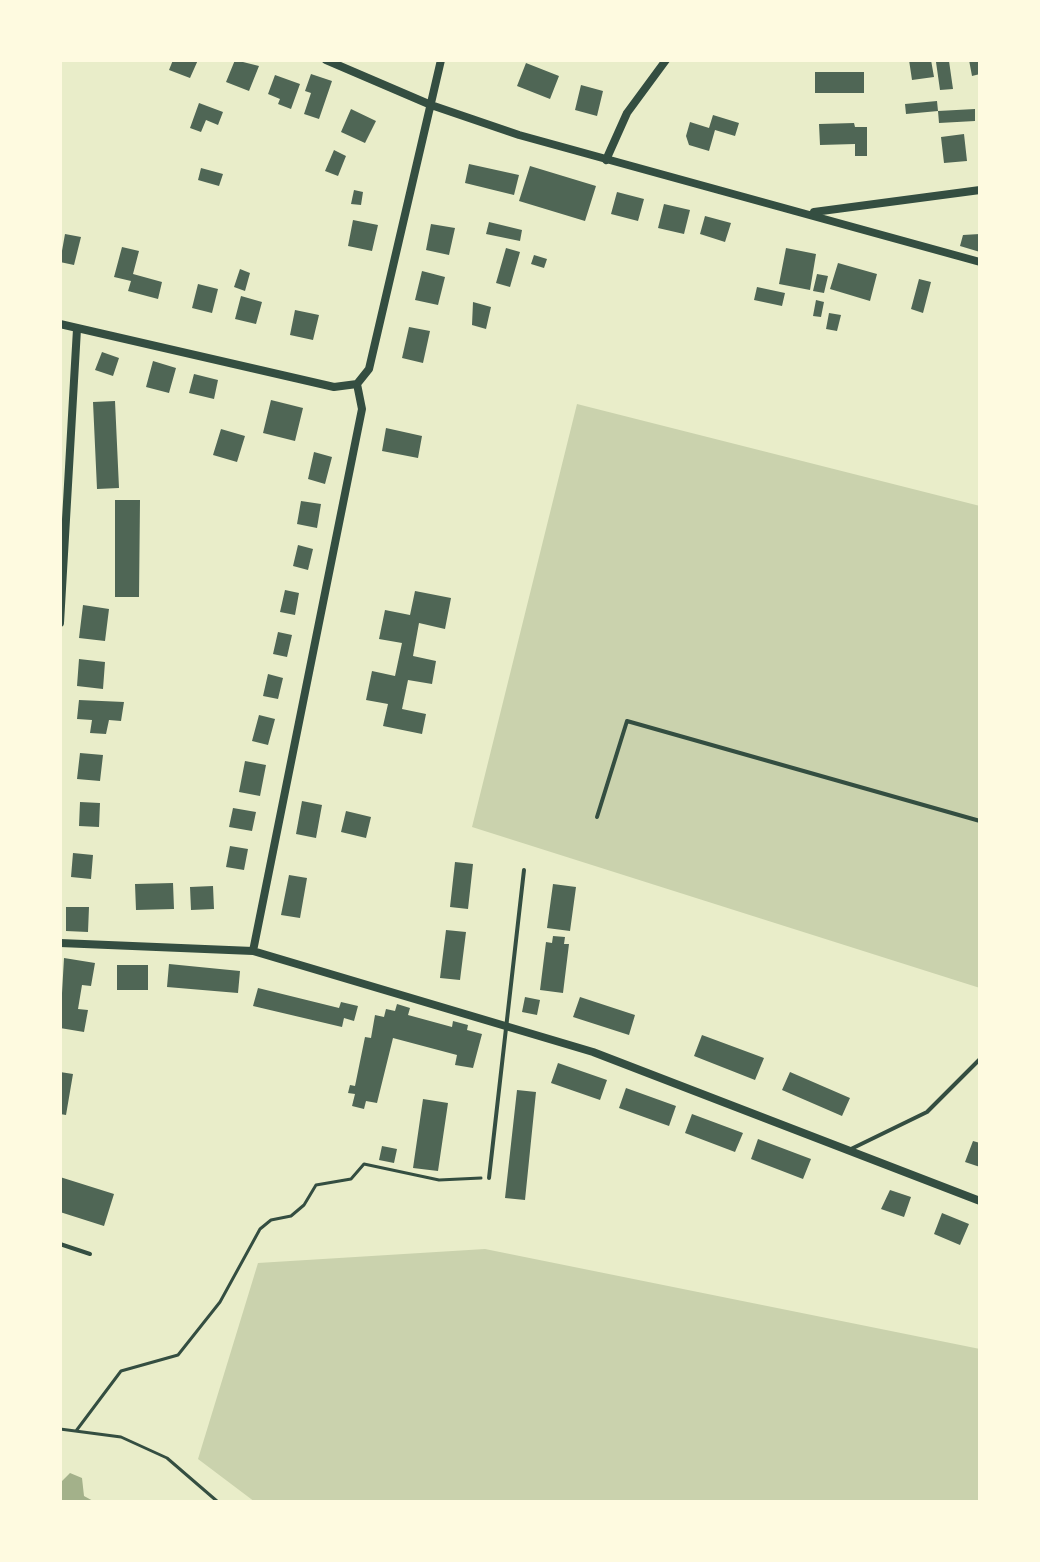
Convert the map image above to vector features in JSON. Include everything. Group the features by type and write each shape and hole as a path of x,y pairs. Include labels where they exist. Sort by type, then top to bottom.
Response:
{"street":[{"path":"326,60 431,105 606,160 980,262"},
{"path":"60,324 334,387 357,384 369,369 441,60"},
{"path":"606,160 627,113 666,60"},
{"path":"809,213 980,190"},
{"path":"60,623 77,329"},
{"path":"253,951 362,409 357,384"},
{"path":"60,943 253,951 593,1052 980,1201"}],"lane":[{"path":"597,817 627,721 980,821"},
{"path":"489,1178 524,870"},
{"path":"849,1150 927,1112 980,1059"},
{"path":"60,1244 90,1254"}],"path":[{"path":"76,1431 121,1371 178,1355 220,1302 260,1229 271,1220 291,1216 304,1205 316,1185 351,1179 364,1164 439,1180 489,1178"},
{"path":"60,1429 121,1437 167,1458 218,1502"}],"shaded area":[{"path":"577,404 980,506 980,988 472,827"},
{"path":"485,1249 980,1349 980,1502 255,1502 198,1459 258,1263"},
{"path":"70,1473 82,1478 84,1496 95,1502 60,1502 60,1483"}],"building":[{"path":"173,60 198,60 190,78 169,70"},
{"path":"235,60 259,66 249,91 226,82"},
{"path":"909,60 931,60 934,77 912,80"},
{"path":"969,60 980,60 980,74 972,76"},
{"path":"949,61 953,89 940,90 936,62"},
{"path":"526,63 559,76 550,99 517,86"},
{"path":"815,72 864,72 864,93 815,93"},
{"path":"311,74 332,81 319,119 304,114 311,93 305,91"},
{"path":"275,75 300,84 291,109 278,104 280,99 268,94"},
{"path":"581,85 603,91 597,116 575,110"},
{"path":"937,101 938,111 906,114 905,104"},
{"path":"199,103 223,112 218,125 206,120 201,132 190,128"},
{"path":"351,109 376,121 365,143 341,132"},
{"path":"975,109 975,121 939,123 938,111"},
{"path":"713,115 739,123 735,136 715,130 709,151 689,145 686,136 690,122 709,128"},
{"path":"854,123 855,127 867,127 867,156 855,156 855,144 820,145 819,124"},
{"path":"964,134 967,161 944,163 941,137"},
{"path":"334,150 346,156 338,176 325,171"},
{"path":"469,164 519,175 514,195 465,183"},
{"path":"530,166 596,186 585,221 519,201"},
{"path":"201,168 223,174 219,186 198,180"},
{"path":"354,190 363,192 361,205 351,204"},
{"path":"617,192 644,199 638,221 611,214"},
{"path":"664,204 690,210 684,234 658,228"},
{"path":"705,216 731,223 725,242 700,234"},
{"path":"353,220 378,225 372,251 348,246"},
{"path":"489,222 522,230 520,241 486,234"},
{"path":"431,224 455,228 449,255 426,250"},
{"path":"65,234 81,237 74,265 60,262"},
{"path":"980,234 980,252 960,246 963,235"},
{"path":"122,247 139,251 133,274 162,282 158,299 128,291 131,281 114,277"},
{"path":"506,248 520,252 510,287 496,283"},
{"path":"786,248 816,254 810,290 779,284"},
{"path":"534,255 547,259 544,268 531,264"},
{"path":"838,263 877,274 870,301 830,289"},
{"path":"240,269 250,273 245,291 234,287"},
{"path":"422,271 445,277 438,305 415,300"},
{"path":"817,274 828,276 824,293 813,291"},
{"path":"919,279 931,282 923,313 911,309"},
{"path":"198,284 218,289 212,313 192,308"},
{"path":"757,287 785,293 782,306 754,300"},
{"path":"241,296 262,302 256,324 235,319"},
{"path":"816,300 824,302 821,317 813,316"},
{"path":"473,302 491,307 486,329 472,325"},
{"path":"295,310 319,315 313,340 290,335"},
{"path":"829,313 841,315 837,331 826,329"},
{"path":"409,327 430,331 423,363 402,358"},
{"path":"102,352 119,358 113,376 95,370"},
{"path":"153,361 176,368 169,393 146,387"},
{"path":"194,374 218,380 214,399 189,393"},
{"path":"271,400 303,408 295,441 263,433"},
{"path":"115,401 119,488 97,489 93,402"},
{"path":"386,428 422,436 418,458 382,451"},
{"path":"221,429 245,436 237,462 213,455"},
{"path":"314,452 332,457 325,484 308,479"},
{"path":"115,500 140,500 139,597 115,597"},
{"path":"301,501 321,504 317,528 297,524"},
{"path":"298,545 313,549 308,570 293,566"},
{"path":"285,590 299,593 295,615 280,612"},
{"path":"415,591 451,598 445,629 419,623 413,656 436,661 432,684 408,680 402,709 426,714 422,734 383,726 388,704 366,700 372,671 395,676 402,643 379,639 385,610 410,615"},
{"path":"83,605 109,609 105,641 79,638"},
{"path":"278,632 292,635 287,657 273,654"},
{"path":"79,659 105,662 103,689 77,686"},
{"path":"268,674 283,678 278,699 263,696"},
{"path":"79,700 124,702 121,721 109,720 106,734 90,733 92,720 77,719"},
{"path":"259,715 275,719 268,745 252,741"},
{"path":"80,753 103,755 100,781 77,779"},
{"path":"245,761 266,765 260,796 239,792"},
{"path":"302,801 322,805 316,838 296,834"},
{"path":"80,802 100,803 99,827 79,826"},
{"path":"233,808 256,812 252,831 229,827"},
{"path":"346,811 371,817 366,838 341,832"},
{"path":"230,846 248,849 244,870 226,867"},
{"path":"73,853 93,855 91,879 71,877"},
{"path":"455,862 473,864 468,909 450,907"},
{"path":"289,875 307,878 300,918 281,915"},
{"path":"173,883 174,909 136,910 135,884"},
{"path":"553,884 576,887 570,931 547,928"},
{"path":"213,886 214,909 191,910 190,887"},
{"path":"66,907 89,907 88,932 66,931"},
{"path":"446,930 466,932 460,980 440,978"},
{"path":"553,936 565,937 564,944 569,944 563,993 540,990 546,942 552,943"},
{"path":"64,958 95,963 91,986 82,985 78,1009 88,1010 84,1032 60,1028"},
{"path":"169,964 240,971 238,993 167,987"},
{"path":"117,965 148,965 148,990 117,990"},
{"path":"258,988 339,1008 341,1002 358,1006 354,1021 344,1018 342,1027 253,1006"},
{"path":"525,997 540,1000 537,1015 522,1012"},
{"path":"580,997 635,1015 629,1035 573,1017"},
{"path":"397,1004 410,1008 408,1015 452,1027 453,1021 468,1025 467,1030 482,1034 473,1068 455,1065 457,1055 393,1038 377,1103 366,1101 364,1109 352,1106 355,1094 348,1093 350,1085 355,1086 365,1037 371,1038 375,1015 384,1017 386,1009 395,1011"},
{"path":"702,1035 764,1058 755,1080 694,1056"},
{"path":"558,1063 607,1080 600,1100 551,1083"},
{"path":"60,1072 73,1074 66,1115 60,1114"},
{"path":"790,1072 850,1098 842,1116 782,1090"},
{"path":"626,1088 676,1106 669,1126 619,1108"},
{"path":"517,1090 536,1092 525,1200 505,1198"},
{"path":"423,1099 448,1103 438,1171 413,1168"},
{"path":"692,1114 743,1133 735,1152 685,1133"},
{"path":"758,1139 811,1159 803,1179 751,1159"},
{"path":"973,1141 980,1143 980,1167 965,1162"},
{"path":"382,1146 397,1149 394,1163 379,1160"},
{"path":"60,1177 114,1194 104,1226 60,1212"},
{"path":"890,1190 911,1197 904,1217 881,1209"},
{"path":"942,1213 969,1224 960,1245 934,1234"}]}
